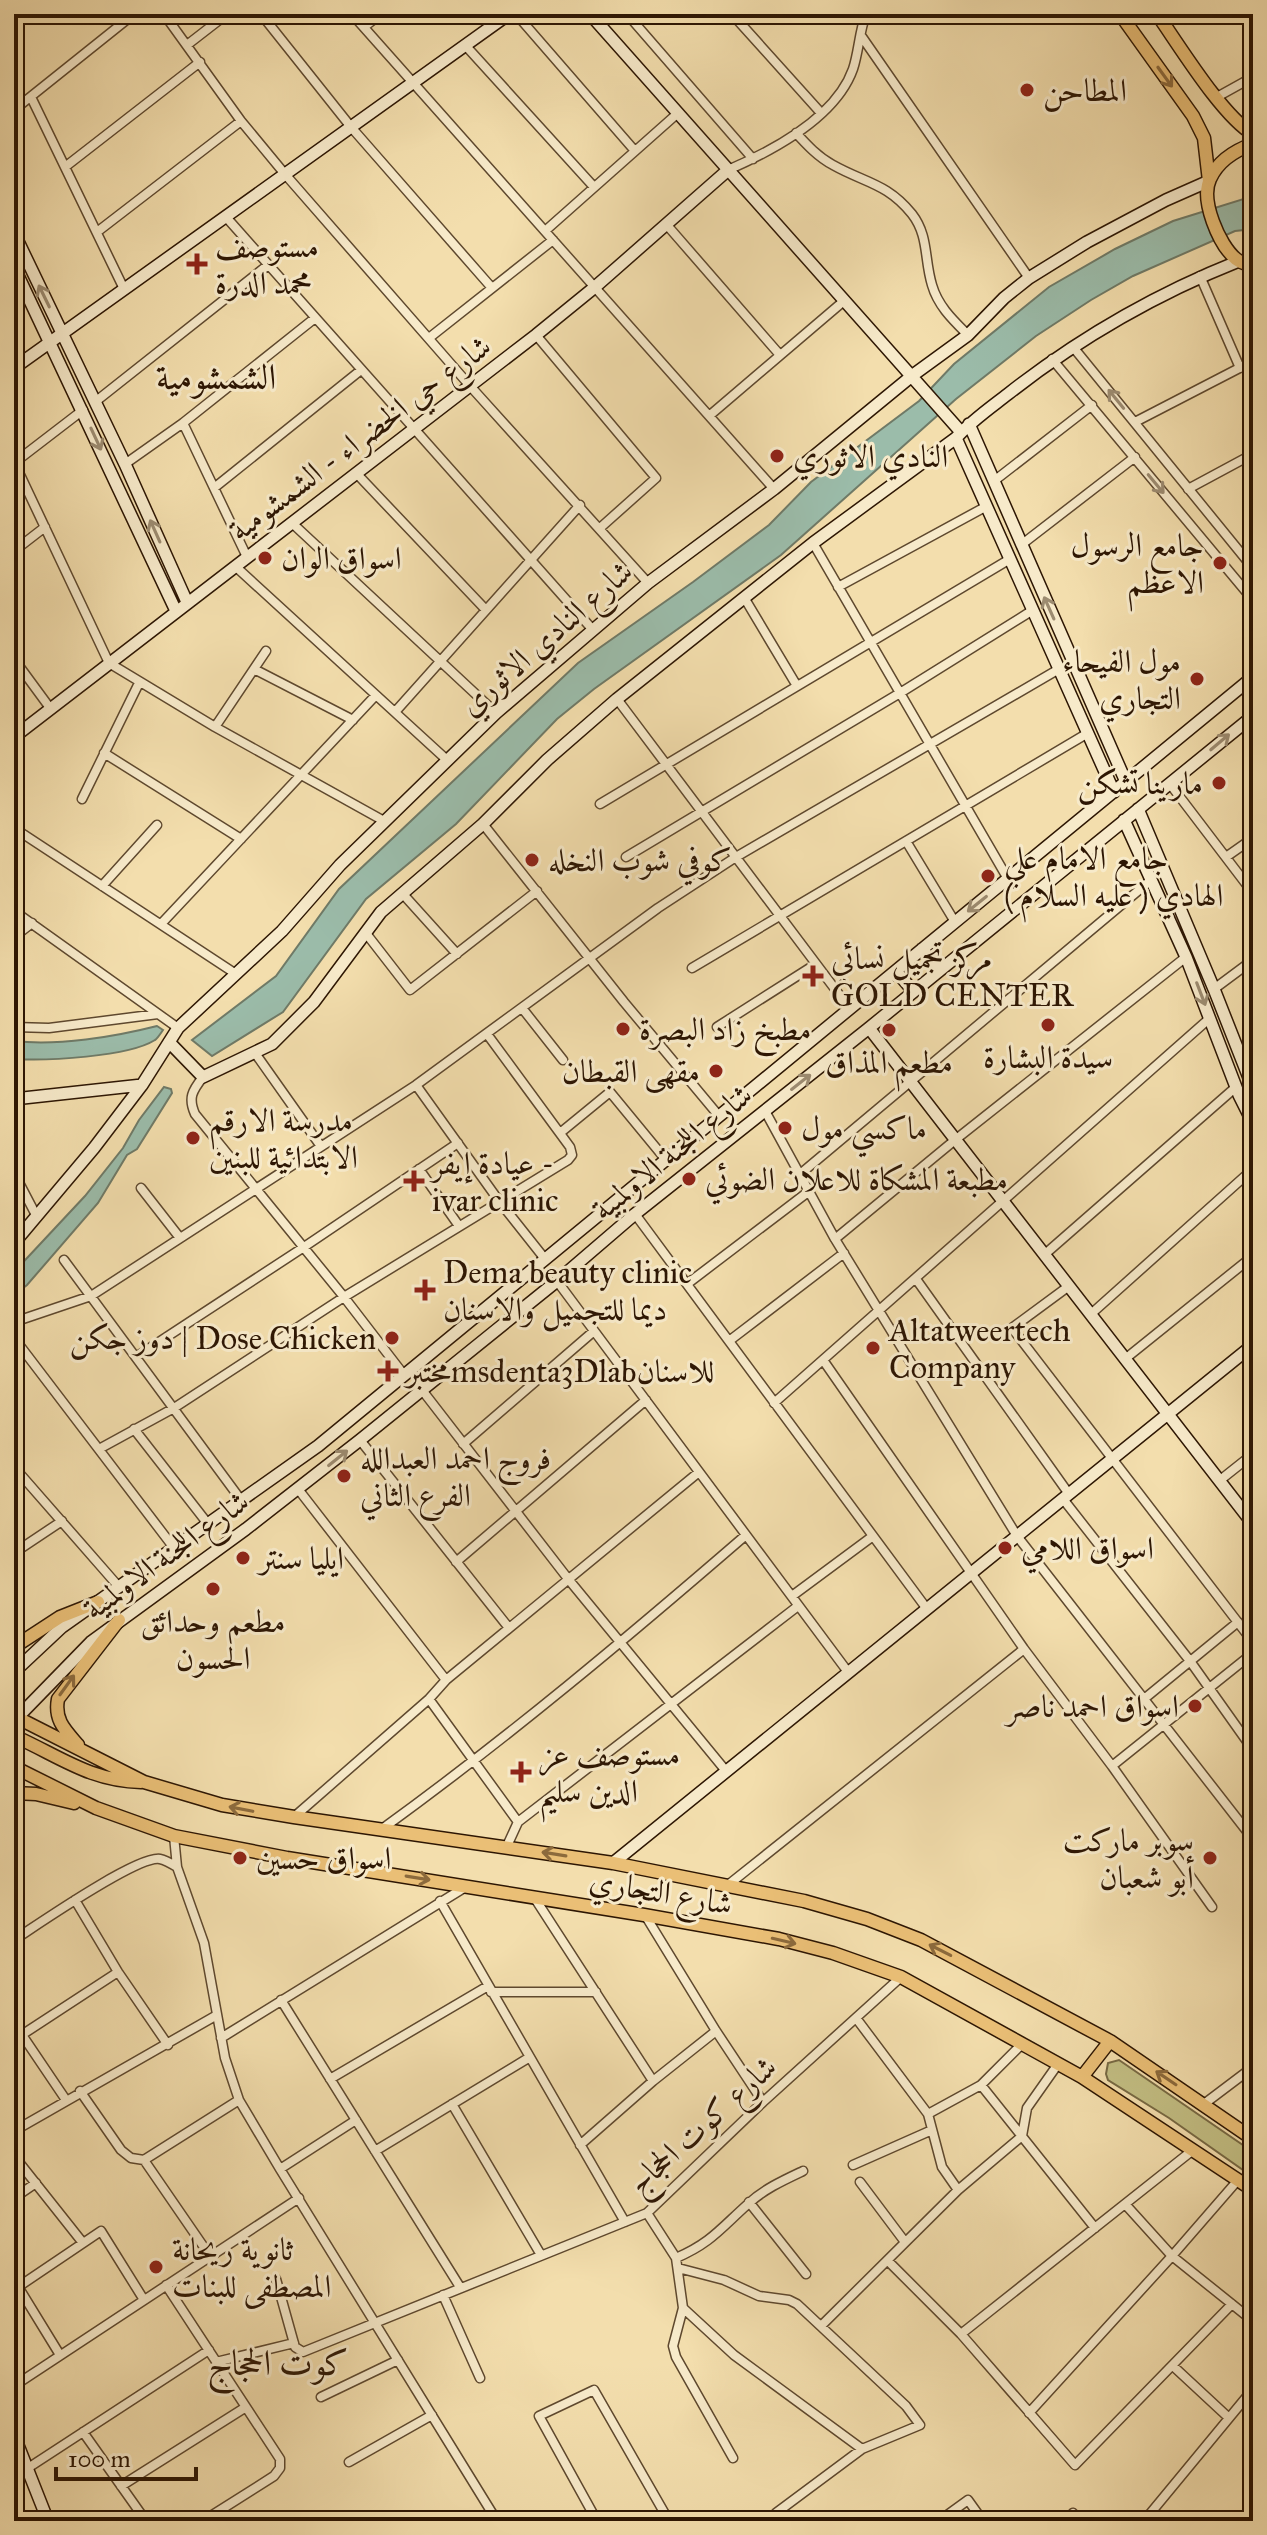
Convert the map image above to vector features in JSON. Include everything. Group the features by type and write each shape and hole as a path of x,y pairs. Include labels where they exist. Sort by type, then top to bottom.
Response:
{"main road":[{"path":"1120,14 1200,128 1204,138 1208,201 1213,221 1225,248 1239,261 1253,266"},
{"path":"1157,14 1238,124 1253,134"},
{"path":"1209,181 1220,164 1235,151 1253,144"},
{"path":"14,1647 60,1617 98,1602"},
{"path":"83,1751 59,1722 58,1699 119,1620"},
{"name":"شارع التجاري","path":"15,1718 144,1782 222,1805 613,1863 804,1901 867,1919 921,1940 1110,2041 1253,2139"},
{"path":"14,1736 98,1777 144,1782"},
{"name":"شارع التجاري","path":"14,1767 96,1808 174,1836 274,1856 644,1915 779,1939 833,1953 901,1977 1082,2077 1253,2190"},
{"path":"14,1793 36,1794 96,1808"},
{"path":"1082,2077 1110,2041"}],"street":[{"path":"14,110 134,14"},
{"path":"164,14 241,121 284,173 648,583"},
{"path":"187,45 227,14"},
{"path":"261,14 351,127 492,288"},
{"path":"352,14 774,489"},
{"path":"364,27 381,14"},
{"path":"14,368 509,14"},
{"path":"516,14 635,151"},
{"path":"590,14 962,432 994,481 1126,782"},
{"path":"627,14 753,159"},
{"path":"732,14 821,113"},
{"path":"728,170 796,133 834,102 852,70 866,14"},
{"path":"862,37 1029,278"},
{"path":"465,45 594,187"},
{"path":"65,167 200,62"},
{"path":"1217,97 1253,77"},
{"path":"31,97 124,289"},
{"path":"545,231 678,113"},
{"path":"97,232 241,121"},
{"path":"796,133 813,151 832,164 886,188 909,210 926,240 932,285 943,309 968,335"},
{"name":"شارع حي الخضراء - الشمشومية","path":"14,737 471,387 595,287 728,170"},
{"name":"شارع النادي الاثوري","path":"14,1243 142,1085 178,1028 282,931 340,865 496,713 648,583 774,489 968,335 1004,298 1029,278 1087,242 1209,181"},
{"path":"226,217 593,630"},
{"path":"666,224 780,355"},
{"path":"14,233 125,464 187,602"},
{"path":"429,338 553,240"},
{"path":"404,1375 195,1114 189,1102 203,1077 272,1044 314,1002 365,932 402,893 483,824 547,760 617,699 813,543 962,432 1052,359 1133,311 1200,276 1239,261"},
{"path":"95,402 268,265"},
{"path":"14,267 176,611"},
{"path":"1200,276 1240,368"},
{"path":"709,416 845,300"},
{"path":"125,464 183,423 315,318"},
{"path":"536,335 656,478 600,528"},
{"path":"1073,347 1253,568"},
{"path":"1052,359 1253,600"},
{"path":"1135,422 1253,361"},
{"path":"214,488 361,370"},
{"path":"994,481 1092,405"},
{"path":"83,410 14,462 109,663 215,727 384,821"},
{"path":"183,423 247,557"},
{"path":"962,432 987,506 1114,792"},
{"path":"1188,489 1253,454"},
{"path":"1021,545 1135,457"},
{"path":"357,474 486,610"},
{"path":"395,712 580,505"},
{"path":"838,587 987,506"},
{"path":"292,523 496,713"},
{"path":"14,551 45,527"},
{"path":"813,543 1008,879"},
{"path":"600,804 1010,559"},
{"path":"235,566 447,760"},
{"path":"745,599 797,686"},
{"path":"626,857 1033,610"},
{"path":"215,727 266,651"},
{"path":"14,659 50,708"},
{"path":"254,669 353,720"},
{"path":"14,1322 91,1296 416,1085 658,908 736,857 929,744 1061,674 1078,672"},
{"name":"شارع اللجنة الاولمبية","path":"14,1672 62,1627 318,1446 1253,677"},
{"path":"82,799 139,683"},
{"path":"161,924 376,695"},
{"path":"617,699 850,1009"},
{"name":"شارع اللجنة الاولمبية","path":"15,1718 91,1642 360,1440 1253,716"},
{"path":"692,968 1088,733"},
{"path":"104,753 241,839"},
{"path":"1170,784 1253,893"},
{"path":"1044,1255 1237,1091 1253,1089 1138,809"},
{"path":"1124,820 1186,957 1237,1091 1253,1123"},
{"path":"483,824 719,1116"},
{"path":"102,886 157,825"},
{"path":"14,828 236,974"},
{"path":"14,842 23,834"},
{"path":"1226,857 1253,838"},
{"path":"906,841 955,922"},
{"path":"799,1175 1151,880"},
{"path":"365,932 410,990 537,891"},
{"path":"402,893 457,954"},
{"path":"14,911 178,1028"},
{"path":"14,937 32,923"},
{"path":"922,949 939,970"},
{"path":"835,1239 1186,957"},
{"path":"1214,989 1253,960"},
{"path":"717,1027 816,964"},
{"path":"896,971 913,991"},
{"path":"522,1008 563,1060"},
{"path":"14,1027 49,1028 158,1014"},
{"path":"774,1403 1210,1018"},
{"path":"869,1028 1253,1524"},
{"path":"99,1449 174,1408 344,1297 568,1160 572,1155 570,1147 487,1034"},
{"path":"169,1042 203,1077"},
{"path":"1240,1053 1253,1043"},
{"path":"255,1053 320,1145"},
{"path":"14,1099 142,1085"},
{"path":"416,1085 499,1201 545,1259"},
{"path":"560,1133 610,1092 666,1160"},
{"path":"765,1111 835,1239 1017,1536 1253,1839"},
{"path":"136,1357 458,1143"},
{"path":"419,1169 459,1226"},
{"path":"1091,1314 1253,1169"},
{"path":"14,1173 37,1217"},
{"path":"141,1188 180,1238"},
{"path":"687,1284 808,1192"},
{"path":"635,1214 927,1609"},
{"path":"729,1341 844,1253"},
{"path":"1125,1359 1253,1256"},
{"path":"64,1260 241,1500"},
{"path":"916,1279 1066,1496 1251,1747"},
{"path":"557,1281 848,1672"},
{"path":"1069,1286 1012,1328 1253,1642"},
{"path":"463,1444 594,1331"},
{"path":"14,1338 174,1548"},
{"path":"613,1863 1253,1345"},
{"path":"823,1360 1024,1649 1212,1907"},
{"path":"422,1390 569,1580 726,1771"},
{"path":"456,1562 646,1400"},
{"path":"134,1429 208,1524"},
{"path":"360,1440 509,1628"},
{"path":"1219,1481 1253,1454"},
{"path":"14,1467 119,1587"},
{"path":"294,1817 429,1699 446,1680 699,1472"},
{"path":"298,1489 446,1680"},
{"path":"14,1553 62,1521"},
{"path":"382,1829 476,1761 746,1535"},
{"path":"792,1596 873,1536"},
{"path":"507,1846 518,1822 798,1606"},
{"path":"1144,1699 1238,1622"},
{"path":"728,1885 1024,1649"},
{"path":"1112,1766 1253,1653"},
{"path":"429,1699 518,1822"},
{"path":"174,1836 177,1867 204,1943 221,2038 239,2100 493,2520"},
{"path":"14,1940 75,1900 146,1860 161,1859 177,1867"},
{"path":"221,2038 467,1886"},
{"path":"534,1896 653,2081"},
{"path":"75,1900 118,1972 168,2045"},
{"path":"440,1901 625,2222"},
{"path":"644,1915 763,2102"},
{"path":"18,2037 118,1972"},
{"name":"شارع كوت الحجاج","path":"294,2343 297,2350 303,2352 647,2213 901,1977"},
{"path":"330,2079 490,1989 596,1992"},
{"path":"281,2000 460,2287"},
{"path":"14,2131 217,2015"},
{"path":"856,2018 928,2114 942,2167 958,2190"},
{"path":"14,2023 18,2037 66,2100"},
{"path":"580,2145 716,2031"},
{"path":"928,2114 981,2085 1022,2044"},
{"path":"375,2151 530,2057"},
{"path":"821,2326 958,2190 1022,2136 1027,2108 1058,2064"},
{"path":"1204,2104 1253,2067"},
{"path":"981,2085 1095,2228"},
{"path":"80,2091 121,2150 131,2158 144,2160 239,2100"},
{"path":"452,2104 541,2255"},
{"path":"280,2169 356,2120"},
{"path":"853,2165 932,2130"},
{"path":"961,2334 1193,2150"},
{"path":"14,2156 83,2243"},
{"path":"144,2160 210,2256"},
{"path":"677,2263 707,2243 749,2202 803,2171"},
{"path":"1029,2413 1238,2180"},
{"path":"860,2182 905,2242"},
{"path":"14,2198 36,2183"},
{"path":"14,2386 299,2198"},
{"path":"749,2202 806,2274"},
{"path":"1125,2204 1172,2256 1253,2321"},
{"path":"647,2213 677,2263 683,2308 673,2346 676,2357 733,2458"},
{"path":"60,2355 16,2283 101,2231 144,2300"},
{"path":"888,2261 961,2334 1075,2465 1232,2304"},
{"path":"677,2263 759,2296 797,2304 906,2406 920,2425 862,2449 776,2513 782,2521"},
{"path":"216,2362 294,2343 276,2279"},
{"path":"166,2285 278,2455 280,2468 274,2476 203,2521"},
{"path":"443,2295 480,2378"},
{"path":"683,2308 734,2355 862,2449"},
{"path":"28,2468 209,2350"},
{"path":"321,2397 398,2360"},
{"path":"1173,2366 1229,2418"},
{"path":"1144,2521 1253,2389"},
{"path":"597,2521 539,2416 594,2390 669,2521"},
{"path":"121,2486 246,2407"},
{"path":"349,2462 432,2415"},
{"path":"83,2432 146,2521"},
{"path":"14,2435 48,2521"},
{"path":"939,2521 968,2500 983,2521"},
{"path":"1073,2513 1079,2521"}],"shaded area":[{"path":"1253,196 1253,229 1235,231 1133,276 1036,336 956,399 781,555 557,719 456,824 366,899 283,1012 212,1056 192,1040 276,976 339,889 578,663 769,525 811,482 919,401 954,364 1049,287 1115,249 1173,221"},
{"path":"157,1026 163,1030 156,1039 126,1050 66,1058 14,1059 14,1041 86,1040"},
{"path":"164,1087 171,1089 172,1093 137,1149 127,1155 98,1203 27,1285 14,1295 14,1272 85,1196 123,1148"},
{"path":"1119,2060 1253,2152 1253,2177 1108,2080 1108,2063"}],"place":[{"name":"المطاحن","path":"1027,90"},
{"name":"مستوصف محمد الدرة","path":"197,264"},
{"name":"النادي الاثوري","path":"777,456"},
{"name":"اسواق الوان","path":"265,558"},
{"name":"جامع الرسول الاعظم","path":"1220,563"},
{"name":"مول الفيحاء التجاري","path":"1197,679"},
{"name":"مارينا تشكن","path":"1219,783"},
{"name":"كوفي شوب النخله","path":"532,860"},
{"name":"جامع الامام علي الهادي ( عليه السلام )","path":"988,876"},
{"name":"مركز تجميل نسائي GOLD CENTER","path":"813,976"},
{"name":"سيدة البشارة","path":"1048,1025"},
{"name":"مطبخ زاد البصرة","path":"623,1029"},
{"name":"مطعم المذاق","path":"889,1030"},
{"name":"مقهى القبطان","path":"716,1071"},
{"name":"ماكسي مول","path":"785,1128"},
{"name":"مدرسة الارقم الابتدائية للبنين","path":"193,1138"},
{"name":"مطبعة المشكاة للاعلان الضوئي","path":"689,1179"},
{"name":"عيادة إيفر - ivar clinic","path":"414,1181"},
{"name":"Dema beauty clinic ديما للتجميل والاسنان","path":"425,1290"},
{"name":"دوز جكن | Dose Chicken","path":"392,1338"},
{"name":"Altatweertech Company","path":"873,1348"},
{"name":"مختبرmsdenta3Dlabللاسنان","path":"388,1371"},
{"name":"فروج احمد العبدالله الفرع الثاني","path":"344,1476"},
{"name":"اسواق اللامي","path":"1005,1548"},
{"name":"ايليا سنتر","path":"243,1558"},
{"name":"مطعم وحدائق الحسون","path":"213,1589"},
{"name":"اسواق احمد ناصر","path":"1195,1706"},
{"name":"مستوصف عز الدين سليم","path":"521,1772"},
{"name":"اسواق حسين","path":"240,1858"},
{"name":"سوبر ماركت أبو شعبان","path":"1210,1858"},
{"name":"ثانوية ريحانة المصطفى للبنات","path":"156,2267"}],"district":[{"name":"الشمشومية","path":"216,377"},
{"name":"كوت الحجاج","path":"278,2363"}]}
